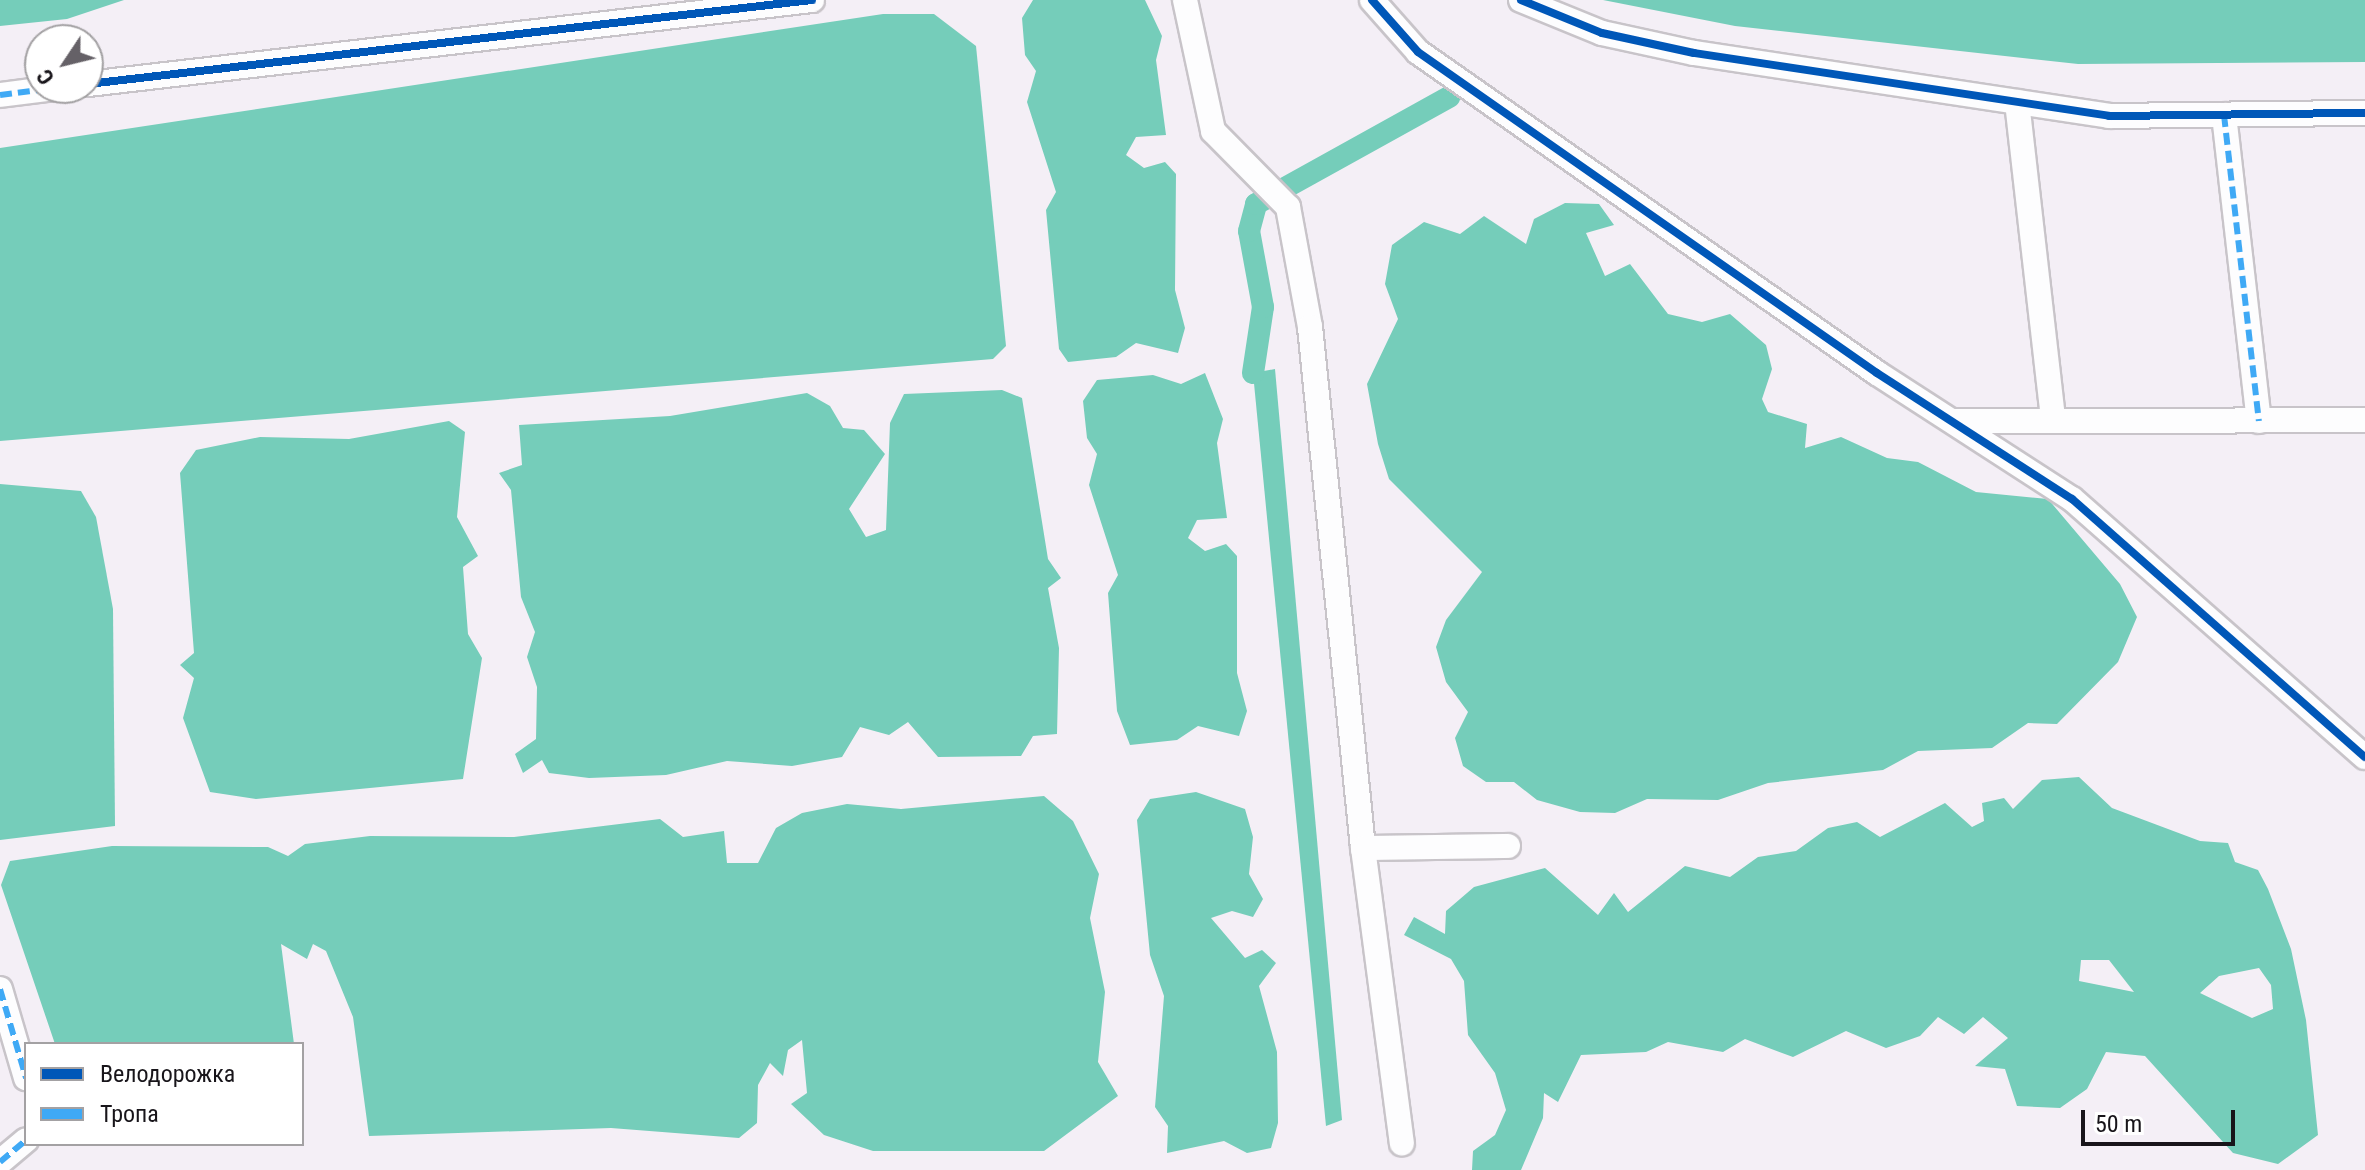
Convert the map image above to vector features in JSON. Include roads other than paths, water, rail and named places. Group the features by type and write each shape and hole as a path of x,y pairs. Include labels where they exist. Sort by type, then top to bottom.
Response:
{"street":[{"path":"104,82 812,0"},
{"path":"1185,0 1213,131 1288,207 1310,327 1363,848 1402,1143"},
{"path":"1372,0 1418,52 1953,421 2072,499 2365,757"},
{"path":"1521,0 1602,33 1694,53 2109,116 2365,113"},
{"path":"0,95 24,92"},
{"path":"2017,102 2053,418"},
{"path":"2224,115 2259,421"},
{"path":"1953,421 2053,418 2365,420"},
{"path":"1363,848 1508,846"},
{"path":"0,989 24,1071"},
{"path":"0,1162 24,1142"}],"waterway":[{"path":"1253,373 1263,307 1249,231 1256,204 1449,97"}]}
